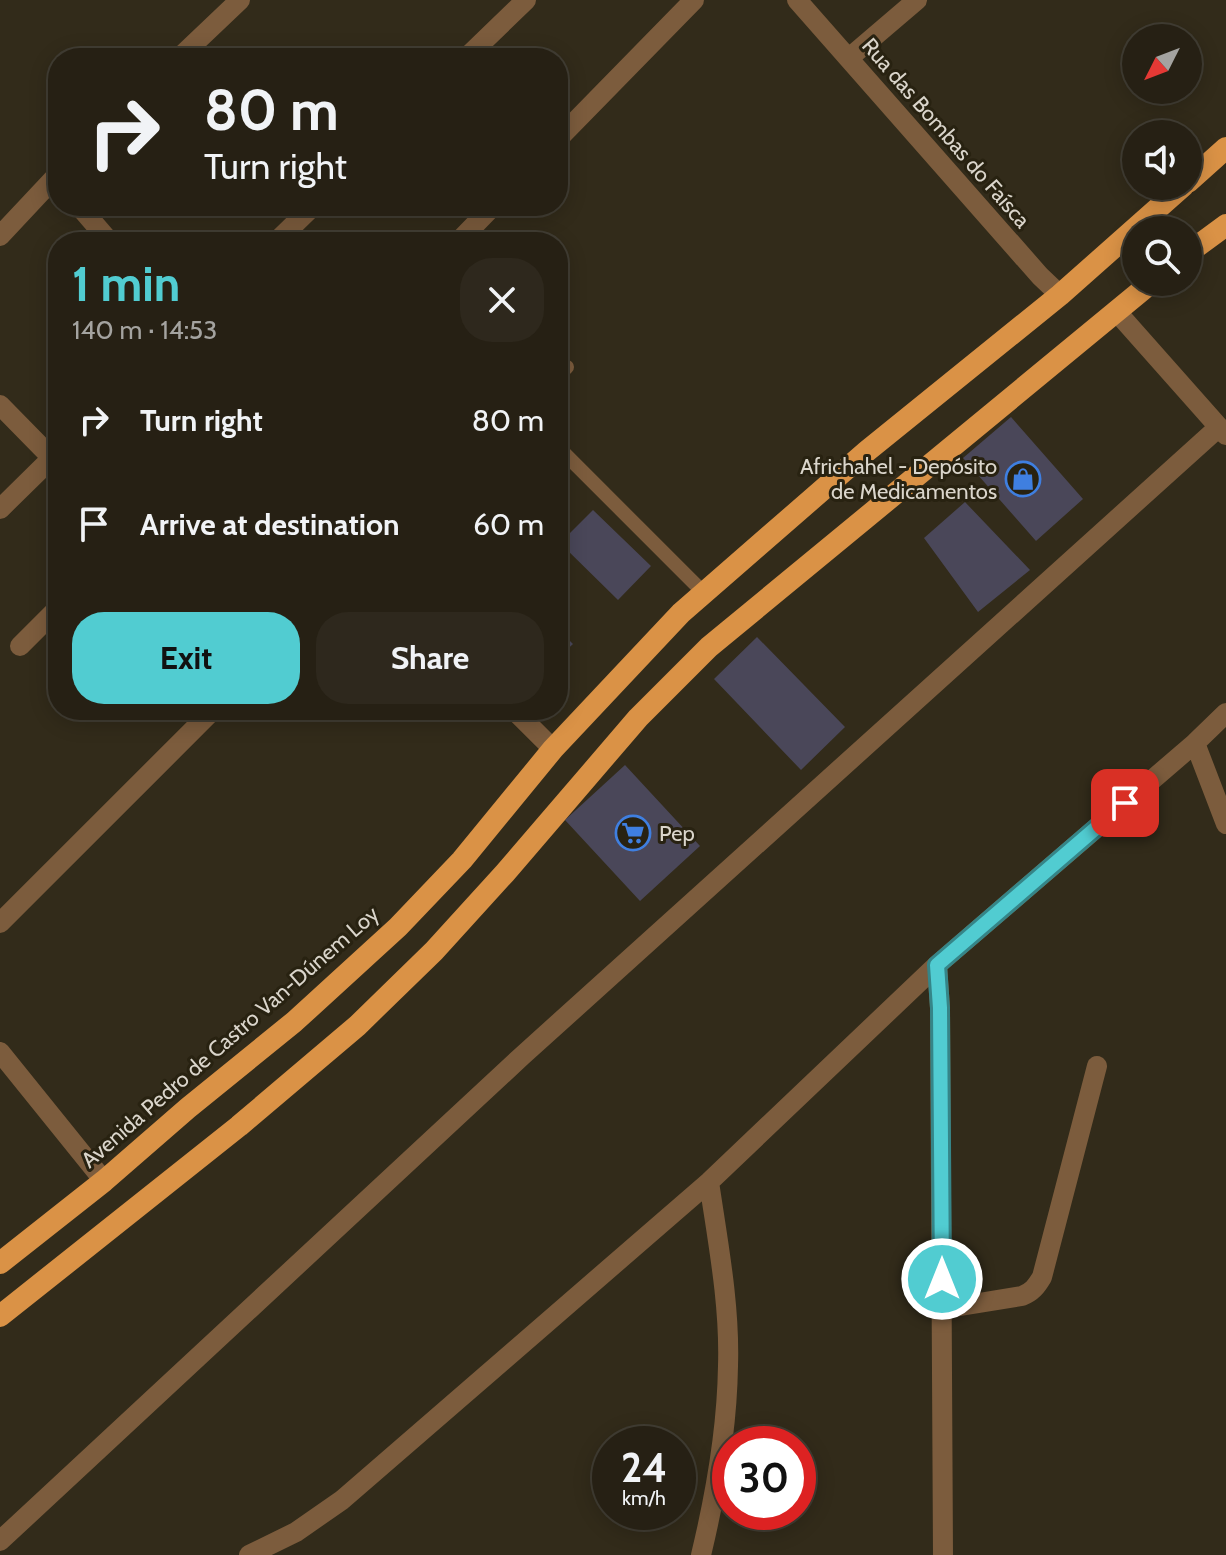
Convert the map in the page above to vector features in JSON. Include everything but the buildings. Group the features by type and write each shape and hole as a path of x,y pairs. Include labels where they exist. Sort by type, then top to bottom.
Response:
{"highway":[{"path":"1202,169 1226,148"},
{"name":"Avenida Pedro de Castro Van-Dúnem Loy","path":"0,1263 104,1181 294,1022 398,927 462,860 553,749 681,613 867,451 1060,295 1167,200"},
{"path":"1202,243 1226,225"},
{"path":"0,1316 239,1126 357,1026 434,951 638,718 709,647 1135,296"}],"street":[{"path":"190,48 240,0"},
{"path":"476,48 526,0"},
{"path":"568,129 694,0"},
{"name":"Rua das Bombas do Faísca","path":"797,0 1060,295"},
{"path":"849,58 917,0"},
{"path":"0,236 48,187"},
{"path":"88,216 101,232"},
{"path":"286,232 303,216"},
{"path":"468,232 483,216"},
{"path":"0,1541 522,1056 1222,431 1116,311"},
{"path":"0,405 48,449"},
{"path":"0,509 48,462"},
{"path":"20,646 48,618"},
{"path":"249,1555 296,1532 342,1500 709,1182 937,965 1226,713"},
{"path":"0,923 203,720"},
{"path":"524,720 553,749"},
{"path":"1195,743 1226,824"},
{"path":"937,965 940,1008 943,1555"},
{"path":"0,1052 104,1181"},
{"path":"942,1309 1022,1296 1032,1292 1037,1285 1042,1277 1097,1066"},
{"path":"701,1555 714,1498 729,1364 724,1281 709,1182"}],"lane":[{"path":"568,457 704,593"}],"place":[{"name":"Africhahel - Depósito de Medicamentos","path":"1023,479"},
{"name":"Pep","path":"633,833"}],"route":[{"path":"942,1279 937,965 1125,803"}]}
